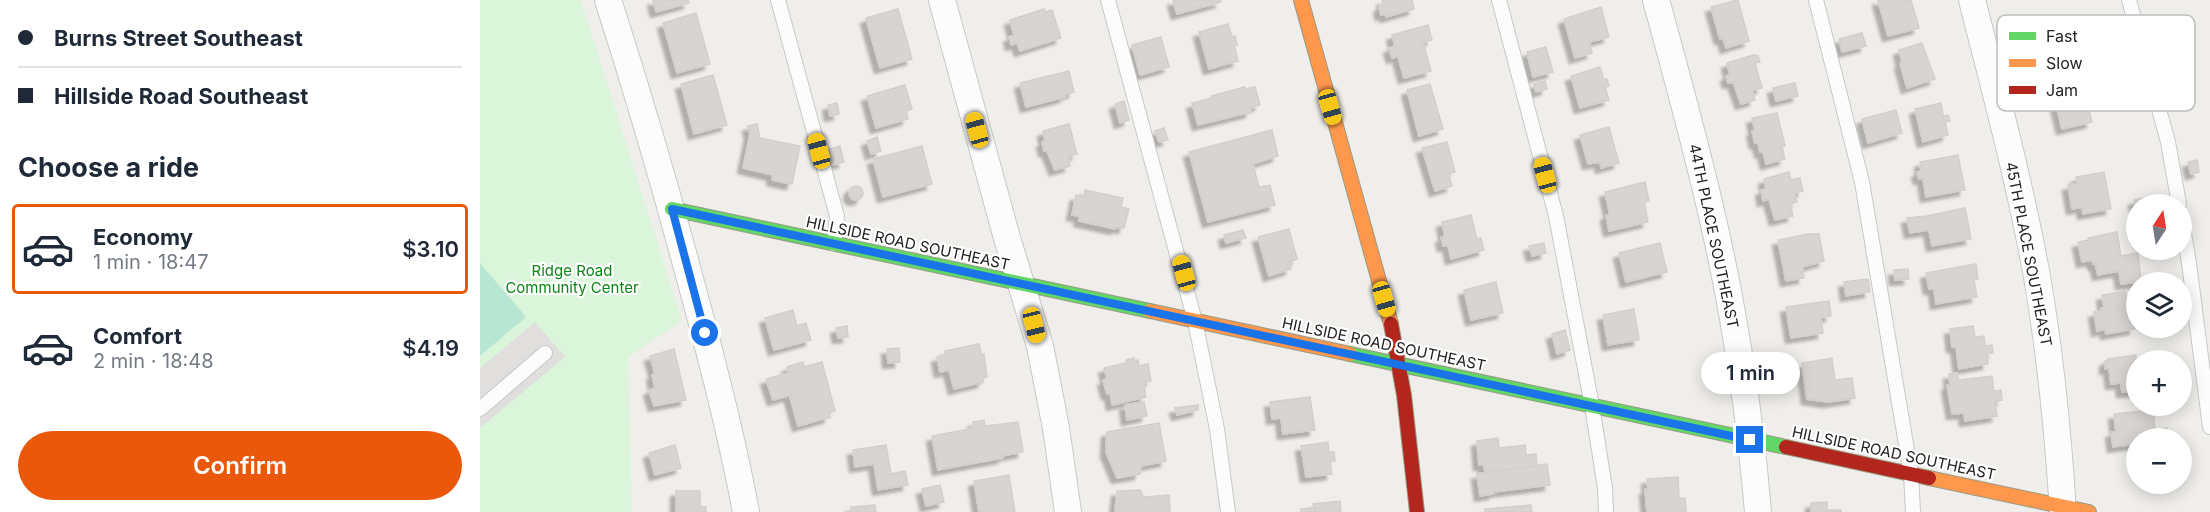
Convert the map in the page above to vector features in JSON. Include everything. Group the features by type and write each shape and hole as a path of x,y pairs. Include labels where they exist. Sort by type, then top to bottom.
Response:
{"street":[{"path":"608,0 639,95 672,209 710,353 746,512"},
{"path":"942,0 1020,284 1034,325 1048,387 1068,512"},
{"path":"1301,0 1390,321 1404,394 1417,512"},
{"name":"44TH PLACE SOUTHEAST","path":"1656,0 1715,229 1740,363 1758,512"},
{"name":"45TH PLACE SOUTHEAST","path":"1972,0 1997,101"},
{"name":"45TH PLACE SOUTHEAST","path":"2000,111 2020,193 2036,274 2052,388 2063,509"},
{"name":"HILLSIDE ROAD SOUTHEAST","path":"672,209 1911,474 2063,509 2089,512"}],"lane":[{"path":"778,0 837,216 834,244"},
{"path":"1108,0 1195,321 1217,429 1228,512"},
{"path":"1499,0 1556,216 1592,406 1605,488 1606,512"},
{"path":"1816,0 1862,182 1911,474 1912,512"},
{"path":"2129,0 2133,15"},
{"path":"2159,111 2168,142 2177,194"},
{"path":"2188,260 2210,427"},
{"path":"480,410 545,353"}],"green space":[{"name":"Ridge Road Community Center","path":"480,0 581,0 682,321 628,357 632,512 480,512"},
{"path":"480,263 526,317 480,356"}],"shaded area":[{"path":"535,322 565,357 480,428 480,368"}],"building":[{"path":"653,0 688,0 689,3 656,12"},
{"path":"1173,0 1220,0 1221,2 1177,14"},
{"path":"1382,0 1412,0 1414,9 1386,17 1385,14 1381,15 1379,7 1383,5"},
{"path":"1738,0 1749,41 1726,48 1723,38 1720,39 1711,7"},
{"path":"1878,0 1911,0 1919,28 1888,36"},
{"path":"1601,7 1609,37 1589,42 1592,53 1575,58 1564,19"},
{"path":"898,9 912,59 880,68 866,18"},
{"path":"1044,9 1045,12 1052,10 1061,38 1020,51 1017,43 1011,45 1009,37 1014,35 1010,20"},
{"path":"696,13 710,64 677,73 663,23"},
{"path":"1228,24 1232,37 1235,36 1237,45 1234,45 1238,61 1209,69 1199,32"},
{"path":"1428,25 1432,40 1423,42 1431,71 1404,78 1398,56 1392,58 1389,48 1395,46 1392,35"},
{"path":"1862,33 1866,46 1842,52 1839,39"},
{"path":"1161,37 1169,67 1140,75 1132,45"},
{"path":"1922,43 1935,79 1907,88 1899,50"},
{"path":"1546,47 1553,72 1533,77 1527,52"},
{"path":"1753,55 1758,56 1760,62 1755,63 1762,88 1752,90 1755,100 1741,104 1733,82 1728,83 1726,76 1730,75 1727,63"},
{"path":"1600,67 1604,80 1607,79 1609,86 1605,87 1609,100 1580,108 1571,76"},
{"path":"1069,71 1074,92 1064,95 1065,97 1026,107 1020,83"},
{"path":"713,75 727,125 694,134 681,84"},
{"path":"1545,81 1547,89 1536,92 1534,84"},
{"path":"1795,83 1798,96 1776,101 1773,88"},
{"path":"1430,84 1443,129 1419,136 1407,90"},
{"path":"905,85 912,109 906,111 908,119 876,128 867,96"},
{"path":"1245,87 1246,89 1255,87 1260,105 1250,108 1251,112 1198,125 1192,103"},
{"path":"1124,101 1129,120 1120,123 1115,104"},
{"path":"837,103 839,114 830,116 828,105"},
{"path":"1941,103 1943,116 1948,115 1950,121 1945,122 1948,135 1923,142 1915,109"},
{"path":"1896,110 1902,133 1868,143 1862,119"},
{"path":"2058,111 2089,111 2092,122 2062,129"},
{"path":"1777,113 1785,146 1782,147 1785,159 1766,164 1763,151 1760,152 1758,142 1755,143 1752,118"},
{"path":"757,124 760,138 800,146 792,184 772,180 773,175 743,168 750,134 748,126"},
{"path":"1069,124 1077,154 1068,156 1070,166 1055,170 1047,151 1044,151 1043,131"},
{"path":"1609,127 1619,163 1601,168 1600,162 1588,164 1580,135"},
{"path":"1164,128 1168,140 1159,142 1155,131"},
{"path":"1272,130 1278,156 1253,164 1259,187 1270,185 1275,205 1208,222 1189,152"},
{"path":"877,137 881,151 871,154 867,141"},
{"path":"1447,142 1455,172 1448,174 1452,186 1435,191 1422,148"},
{"path":"840,146 844,162 832,165 828,150"},
{"path":"922,146 932,184 883,197 873,159"},
{"path":"1958,155 1965,190 1926,197 1923,178 1919,179 1917,172 1921,171 1920,162"},
{"path":"2197,160 2199,172 2191,174 2188,162"},
{"path":"1789,172 1791,180 1800,178 1803,191 1794,193 1797,202 1790,204 1793,216 1775,220 1769,199 1763,201 1761,190 1766,189 1764,179"},
{"path":"2104,172 2111,209 2083,214 2082,207 2072,209 2068,185 2077,184 2076,177"},
{"path":"1645,182 1649,201 1644,202 1648,222 1609,231 1606,215 1610,215 1605,192"},
{"path":"853,186 859,186 863,193 859,200 853,200 849,196 849,190"},
{"path":"1085,190 1123,198 1121,207 1129,209 1124,228 1116,227 1116,229 1079,221 1080,216 1072,215 1076,195 1084,197"},
{"path":"1965,208 1971,239 1932,246 1929,230 1910,233 1907,218"},
{"path":"1471,215 1477,239 1481,238 1484,250 1451,259 1448,245 1443,246 1441,237 1445,237 1442,222"},
{"path":"1289,229 1297,259 1289,262 1291,269 1269,276 1258,237"},
{"path":"1243,230 1246,238 1226,243 1224,235"},
{"path":"2117,232 2121,256 2126,255 2126,260 2139,260 2140,272 2126,272 2126,284 2121,284 2119,271 2098,275 2092,260 2082,262 2078,242 2089,240 2088,238"},
{"path":"1819,234 1824,261 1802,267 1804,278 1786,281 1778,240"},
{"path":"1544,243 1546,253 1532,256 1529,246"},
{"path":"1660,243 1667,272 1626,282 1619,253"},
{"path":"1976,264 1978,279 1974,280 1977,297 1936,304 1934,289 1929,289 1926,273"},
{"path":"1908,269 1909,279 1895,280 1894,270"},
{"path":"1868,279 1870,292 1846,296 1844,282"},
{"path":"1496,282 1503,313 1471,320 1464,290"},
{"path":"2125,291 2126,331 2106,334 2105,329 2097,331 2094,312 2102,311 2101,308 2104,308 2102,295"},
{"path":"1829,301 1831,316 1821,318 1823,333 1791,338 1786,307"},
{"path":"1634,309 1639,340 1608,345 1603,315"},
{"path":"793,310 797,326 806,323 811,340 774,350 765,318"},
{"path":"847,326 848,337 838,338 836,328"},
{"path":"1973,326 1975,337 1984,336 1985,346 1992,345 1993,353 1987,354 1988,364 1959,369 1956,347 1952,347 1950,329"},
{"path":"1565,330 1570,350 1557,354 1552,334"},
{"path":"979,344 982,355 984,354 987,377 983,378 983,382 954,389 949,370 940,372 937,357 946,355 945,351"},
{"path":"899,348 900,362 888,363 887,349"},
{"path":"674,349 686,400 654,406 649,390 655,388 652,375 655,374 650,356"},
{"path":"2126,356 2126,392 2122,392 2121,383 2111,384 2109,368 2105,369 2105,361"},
{"path":"1134,358 1135,361 1138,360 1139,366 1148,364 1151,381 1143,383 1146,397 1112,405 1110,393 1107,394 1103,380 1107,379 1104,368 1126,363 1126,360"},
{"path":"1832,358 1835,380 1852,378 1855,398 1828,402 1807,399 1802,363"},
{"path":"803,362 804,367 822,362 835,411 828,413 830,417 798,426 790,397 795,394 773,400 766,379 789,373 787,367"},
{"path":"1957,373 1959,382 1992,376 1994,391 2001,390 2002,400 1995,401 1997,416 1965,421 1964,413 1952,414 1947,385 1950,385 1949,374"},
{"path":"1310,397 1315,430 1283,434 1281,418 1272,419 1270,402"},
{"path":"1144,402 1147,416 1127,420 1125,405"},
{"path":"1198,405 1198,410 1177,415 1175,408"},
{"path":"2126,413 2126,416 2154,416 2155,428 2126,428 2126,445 2113,447 2111,432 2116,432 2114,414"},
{"path":"984,420 985,426 1018,422 1023,452 938,470 932,436 974,428 973,422"},
{"path":"1159,423 1166,461 1141,466 1140,474 1117,478 1106,452 1107,432"},
{"path":"1498,438 1499,448 1525,445 1526,455 1536,454 1537,466 1485,473 1484,465 1479,465 1477,441"},
{"path":"1328,442 1329,452 1334,452 1335,461 1330,461 1332,474 1306,477 1301,446"},
{"path":"675,445 681,468 655,475 649,453"},
{"path":"886,445 891,474 905,471 908,485 878,490 874,464 855,467 853,450"},
{"path":"1547,464 1550,485 1493,492 1494,494 1480,496 1477,474"},
{"path":"1009,475 1015,512 979,512 974,481"},
{"path":"1678,477 1679,498 1685,498 1686,512 1647,512 1645,489 1648,490 1647,479"},
{"path":"940,485 944,502 926,506 922,489"},
{"path":"1140,490 1144,497 1169,495 1170,512 1115,512 1117,491"},
{"path":"676,491 700,491 700,507 706,507 706,512 676,512"},
{"path":"1340,501 1341,512 1301,512 1301,509 1314,508 1313,504"},
{"path":"1827,502 1827,510 1841,510 1841,512 1811,512 1811,503"},
{"path":"875,505 876,512 851,512 851,507"},
{"path":"1531,505 1532,512 1485,512 1485,509"}],"traffic: fast":[{"path":"672,209 1150,311"},
{"path":"1350,354 1786,447"}],"traffic: slow":[{"path":"1301,0 1391,324"},
{"path":"1150,311 1350,354"},
{"path":"1929,478 2089,512"}],"traffic: jam":[{"path":"1391,324 1404,395 1417,512"},
{"path":"1786,447 1929,478"}],"route":[{"path":"705,333 672,209 1750,440"}]}
